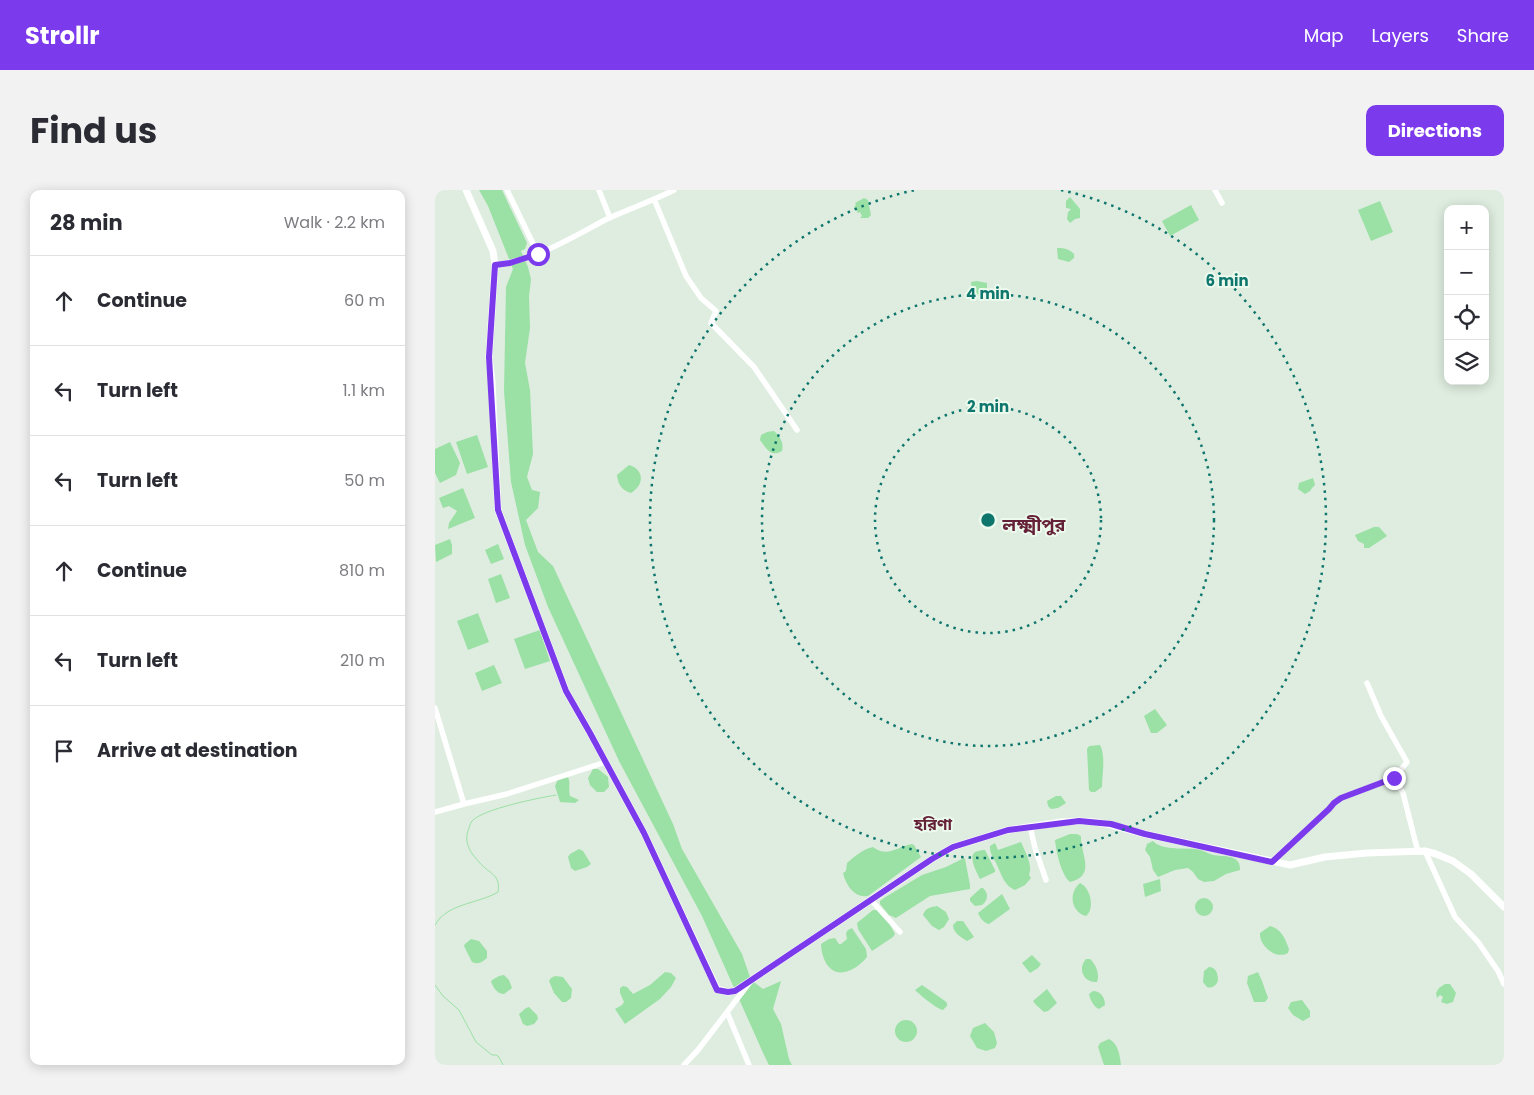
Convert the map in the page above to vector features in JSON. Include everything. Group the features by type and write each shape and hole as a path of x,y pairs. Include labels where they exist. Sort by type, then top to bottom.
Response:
{"main road":[{"path":"466,190 493,251 495,265 489,357 498,510 566,691 644,833 717,990 735,991 932,859 953,847 1008,830 1030,826 1079,821 1111,824 1145,834 1290,865 1325,857 1422,851 1453,861 1471,874 1504,907"}],"street":[{"path":"507,190 538,254"},
{"path":"599,190 610,218"},
{"path":"495,265 510,263 538,254 610,218 674,190"},
{"path":"1215,190 1222,202"},
{"path":"655,199 686,276 701,298 716,311 711,323 754,367 797,430"},
{"path":"1272,862 1334,803 1341,798 1394,778 1407,762 1381,716 1367,683"},
{"path":"435,708 464,804"},
{"path":"435,812 507,794 606,762"},
{"path":"1394,778 1403,793 1422,851 1455,916 1478,942 1498,971 1504,984"},
{"path":"1030,826 1035,848 1047,880"},
{"path":"871,900 900,932"},
{"path":"683,1065 698,1050 751,980"},
{"path":"727,1012 749,1065"}],"shaded area":[{"path":"479,190 502,190 527,243 525,249 521,251 531,279 529,296 530,328 525,363 530,390 533,454 527,477 532,490 540,492 538,508 526,520 538,552 553,566 673,824 682,849 742,954 751,980 763,989 781,981 773,1009 781,1024 792,1065 769,1065 702,916 619,761 548,607 525,545 511,482 504,391 506,287 513,269 488,206"},
{"path":"1070,197 1080,209 1080,218 1070,223 1067,219 1068,212 1071,209 1066,208 1066,201"},
{"path":"864,198 868,200 871,215 868,218 860,218 862,216 860,212 858,213 854,207 855,203"},
{"path":"1380,201 1393,232 1371,241 1358,210"},
{"path":"1191,205 1199,220 1170,236 1162,221"},
{"path":"1057,248 1070,251 1074,254 1074,258 1069,262 1058,259"},
{"path":"971,282 987,283 987,289 972,297 970,293 972,290"},
{"path":"774,431 782,442 782,451 778,453 769,451 760,440 761,435"},
{"path":"477,435 488,467 467,474 456,442"},
{"path":"450,442 460,463 456,475 440,483 435,473 435,449"},
{"path":"629,465 638,470 641,478 638,486 631,493 621,486 617,475"},
{"path":"1313,478 1315,485 1310,491 1305,494 1298,489 1299,483"},
{"path":"463,488 475,518 448,529 449,523 457,511 449,506 443,508 439,498"},
{"path":"1374,527 1379,527 1387,536 1369,548 1364,548 1364,544 1358,541 1355,535"},
{"path":"450,539 452,554 436,562 435,545"},
{"path":"498,544 504,559 491,564 485,550"},
{"path":"501,574 510,598 496,603 488,579"},
{"path":"478,613 489,642 468,650 457,621"},
{"path":"540,630 550,661 525,669 514,639"},
{"path":"494,665 502,683 482,691 475,673"},
{"path":"1155,709 1167,725 1157,733 1151,733 1144,716"},
{"path":"1100,745 1103,760 1102,787 1095,792 1091,792 1089,790 1087,749 1089,746"},
{"path":"593,769 598,769 608,777 609,787 604,792 597,792 590,785 588,778"},
{"path":"568,777 570,796 579,800 575,803 560,802 555,786 558,779"},
{"path":"1056,796 1061,796 1066,803 1058,808 1051,809 1047,801"},
{"path":"1070,834 1081,836 1085,869 1078,879 1070,882 1062,869 1055,840"},
{"path":"1153,841 1161,846 1197,849 1213,855 1231,857 1238,861 1240,870 1226,874 1214,881 1204,882 1198,879 1188,868 1175,870 1158,877 1145,850 1147,844"},
{"path":"1021,842 1029,862 1029,875 1031,878 1025,885 1015,890 1003,878 991,854 990,846 995,843 998,850"},
{"path":"912,844 921,857 868,896 859,895 851,890 843,873 846,871 847,863 873,847 883,852 888,852"},
{"path":"579,849 583,851 591,864 575,871 571,868 568,857"},
{"path":"985,850 995,872 980,879 972,857 975,852"},
{"path":"964,858 970,889 930,896 896,918 889,915 880,904 880,901 884,898 922,875 946,867"},
{"path":"1160,879 1161,891 1145,897 1143,884"},
{"path":"1080,883 1087,889 1091,899 1089,913 1086,916 1077,911 1073,902 1074,892"},
{"path":"981,888 986,892 987,899 982,905 975,906 970,901 970,898"},
{"path":"1002,894 1010,909 989,924 985,923 978,913"},
{"path":"1204,898 1210,901 1213,907 1210,913 1204,916 1198,913 1195,907 1198,901"},
{"path":"937,906 946,912 949,919 944,927 939,930 932,926 923,915 930,907"},
{"path":"873,910 877,910 889,923 895,934 872,951 858,929 857,923"},
{"path":"957,921 963,921 974,937 967,941 958,934 954,930 953,925"},
{"path":"1270,926 1277,929 1283,935 1289,949 1288,953 1278,955 1262,943 1260,933"},
{"path":"852,928 866,949 867,957 862,963 849,971 837,972 827,964 823,956 821,944 835,938 841,944 847,939 846,933 848,930"},
{"path":"471,939 479,941 487,951 487,958 480,963 472,962 464,946"},
{"path":"1032,955 1041,964 1030,973 1022,963"},
{"path":"1086,959 1090,959 1096,967 1098,973 1097,982 1092,982 1083,975 1082,967"},
{"path":"1209,967 1215,970 1218,980 1214,986 1207,987 1203,982 1204,971"},
{"path":"665,972 671,973 676,978 671,987 660,999 625,1024 615,1009 624,1002 620,988 623,986 627,987 633,994 650,985"},
{"path":"1258,972 1268,998 1265,1002 1254,1002 1247,983 1248,976"},
{"path":"504,975 509,980 512,988 502,994 498,992 491,982"},
{"path":"555,976 563,977 572,989 571,998 566,1002 562,1002 554,993 549,981"},
{"path":"1445,984 1450,984 1456,993 1453,1002 1447,1004 1441,1002 1443,997 1440,995 1437,998 1436,993"},
{"path":"922,985 947,1003 943,1010 933,1005 915,990"},
{"path":"1047,989 1057,1003 1044,1012 1033,1001"},
{"path":"1093,991 1102,995 1104,1000 1105,1005 1099,1009 1091,1001 1089,994"},
{"path":"1302,1000 1310,1011 1310,1017 1303,1021 1293,1015 1288,1008 1291,1002"},
{"path":"529,1007 537,1015 538,1019 534,1024 527,1026 523,1024 519,1014"},
{"path":"906,1020 916,1027 917,1031 910,1041 906,1042 896,1035 895,1031 902,1021"},
{"path":"985,1023 994,1032 997,1043 995,1048 986,1051 977,1048 970,1036 973,1028"},
{"path":"1109,1039 1116,1047 1121,1065 1104,1065 1098,1047 1100,1043"}],"waterway":[{"path":"435,925 447,912 498,892 498,881 479,862 468,846 467,833 472,821 487,812 499,808 556,795"},
{"path":"435,985 443,996 459,1010 476,1042 492,1055 499,1057 503,1065"}],"district":[{"name":"লক্ষ্মীপুর","path":"1034,524"},
{"name":"হরিণা","path":"933,824"}],"route":[{"path":"538,254 510,263 495,265 489,357 498,510 566,691 644,833 717,990 735,991 932,859 953,847 1008,830 1079,821 1111,824 1145,834 1272,862 1341,798 1394,778"}]}
